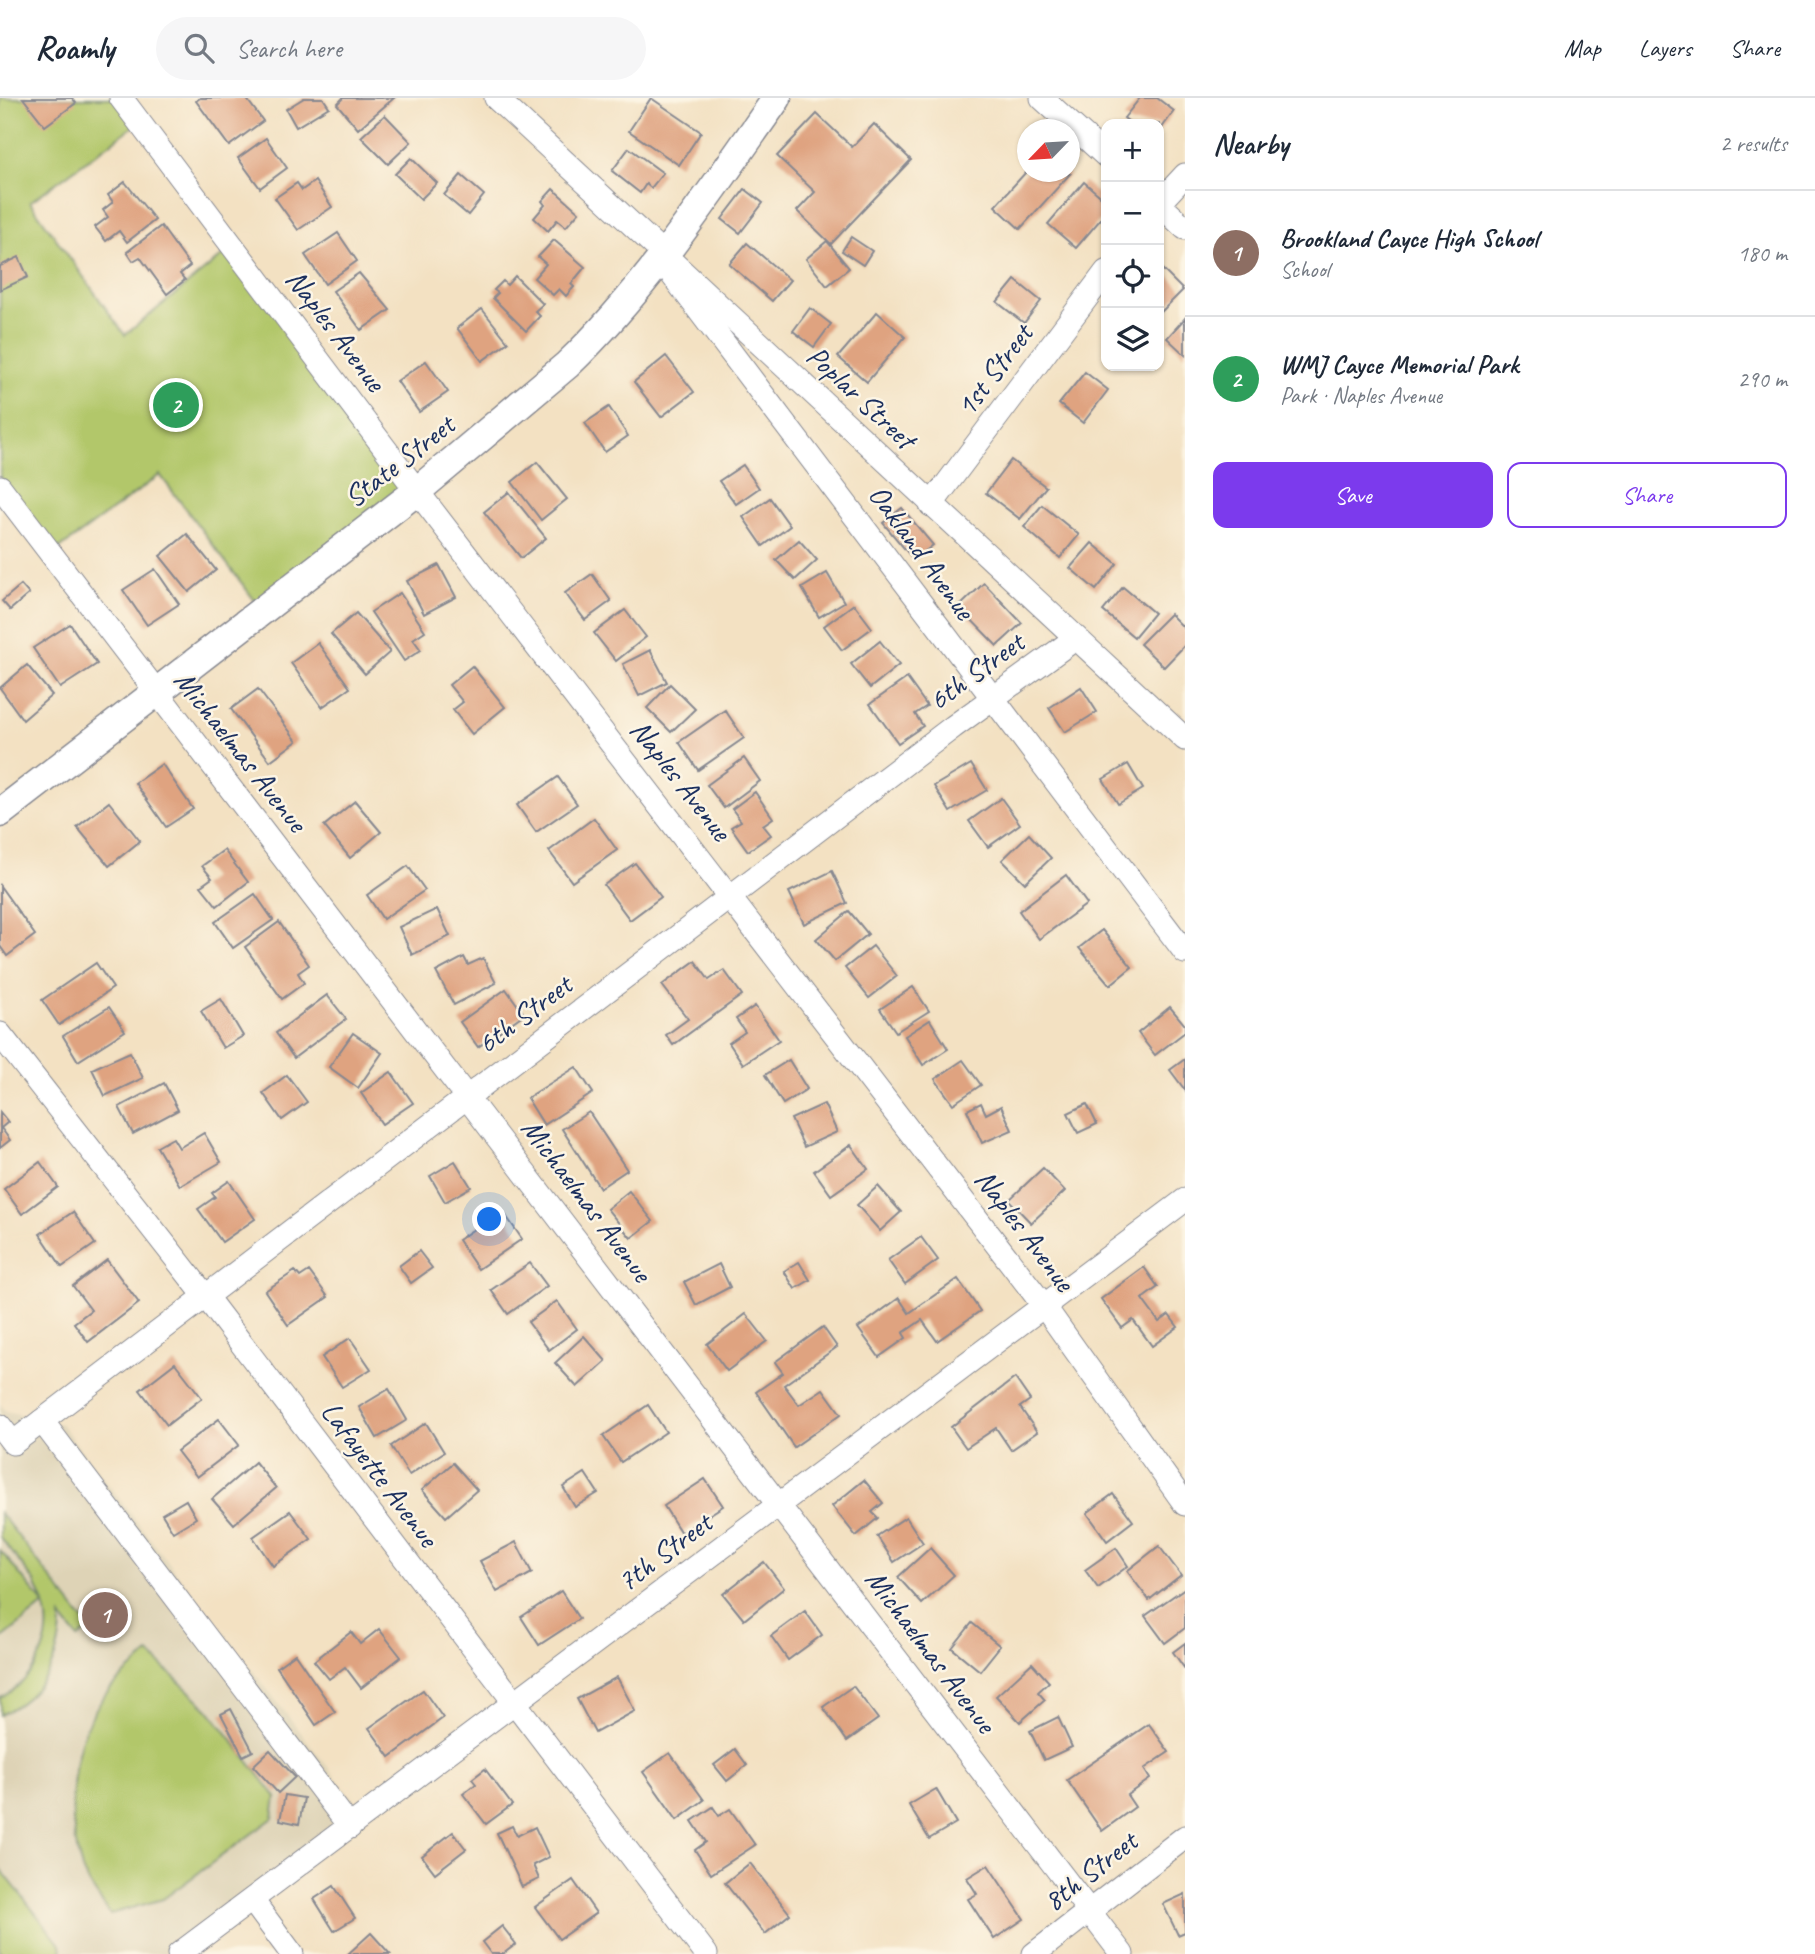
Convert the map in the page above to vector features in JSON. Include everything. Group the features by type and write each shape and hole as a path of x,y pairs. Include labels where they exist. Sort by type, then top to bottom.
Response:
{"main road":[{"name":"State Street","path":"0,813 417,491 525,402 586,346 662,255 777,98"}],"street":[{"name":"Naples Avenue","path":"121,98 417,491 1044,1306 1185,1504"},
{"name":"Poplar Street","path":"496,98 1185,739"},
{"path":"1042,98 1101,151"},
{"path":"1164,198 1185,175"},
{"path":"1164,208 1185,228"},
{"name":"Oakland Avenue","path":"662,255 684,295 850,508 1185,952"},
{"name":"1st Street","path":"931,505 1101,279"},
{"name":"Michaelmas Avenue","path":"0,487 1122,1954"},
{"name":"6th Street","path":"6,1435 42,1421 991,698 1076,638"},
{"name":"Lafayette Avenue","path":"0,1034 206,1297 706,1954"},
{"name":"7th Street","path":"179,1954 1185,1200"},
{"path":"42,1421 350,1827"},
{"name":"8th Street","path":"1034,1954 1185,1837"},
{"path":"252,1900 292,1954"}],"shaded area":[{"path":"0,1404 6,1411 61,1424 358,1806 163,1954 0,1954"}],"green space":[{"path":"0,98 119,98 138,123 30,202 125,335 233,247 417,491 262,610 160,475 51,555 0,487"},
{"path":"0,1513 90,1629 78,1638 61,1617 58,1648 46,1675 27,1698 0,1715 0,1698 22,1682 39,1659 47,1632 47,1618 44,1605 0,1640 0,1550 44,1604 35,1582 0,1537"},
{"path":"149,1653 208,1709 276,1797 273,1818 163,1899 110,1914 82,1869 73,1825 74,1778 84,1733 94,1713 111,1688"},
{"path":"0,1868 61,1946 63,1954 0,1954"}],"building":[{"path":"23,98 72,98 76,103 45,126"},
{"path":"200,98 246,98 263,121 229,146 196,101"},
{"path":"304,98 323,98 329,107 296,127 286,109"},
{"path":"343,98 394,98 358,129 337,104"},
{"path":"651,98 701,132 679,165 629,131"},
{"path":"1140,98 1157,98 1174,111 1164,125 1164,119 1124,118"},
{"path":"817,114 852,147 874,124 911,160 831,244 797,211 815,192 777,156"},
{"path":"385,115 411,142 388,164 361,137"},
{"path":"266,138 287,168 260,188 238,158"},
{"path":"629,148 663,173 651,188 646,184 640,193 612,171"},
{"path":"411,158 437,183 421,199 395,174"},
{"path":"461,175 484,195 468,215 444,195"},
{"path":"315,181 332,207 298,230 275,198 297,183 302,190"},
{"path":"125,182 155,220 127,242 119,231 106,241 95,227 108,217 103,210 113,202 108,195"},
{"path":"1017,182 1063,182 1020,229 995,206"},
{"path":"1084,182 1101,197 1101,219 1076,248 1048,224"},
{"path":"553,189 579,212 566,227 557,220 548,231 534,218 545,205 542,201"},
{"path":"745,189 763,203 740,233 722,219"},
{"path":"161,226 190,266 180,274 185,280 167,294 140,257 133,261 127,252"},
{"path":"338,233 357,261 325,284 305,255"},
{"path":"851,237 872,251 863,265 842,251"},
{"path":"554,240 585,267 571,284 574,287 566,296 559,289 553,295 534,278 546,264 538,257"},
{"path":"827,241 849,268 827,286 806,259"},
{"path":"747,243 790,280 772,301 729,264"},
{"path":"19,257 28,277 0,290 0,266"},
{"path":"1164,271 1183,290 1164,309"},
{"path":"359,273 390,310 361,330 333,291"},
{"path":"515,276 543,304 535,311 540,316 526,331 493,298 498,293 494,290 503,281 507,285"},
{"path":"1015,280 1041,301 1024,323 997,302"},
{"path":"810,308 831,324 814,347 793,331"},
{"path":"482,309 508,342 482,361 457,328"},
{"path":"877,312 905,337 867,382 838,357"},
{"path":"1185,318 1185,355 1167,338"},
{"path":"666,356 694,392 661,417 634,382"},
{"path":"426,361 448,392 419,412 397,381"},
{"path":"1085,372 1108,390 1083,423 1059,404"},
{"path":"609,407 628,436 605,452 585,423"},
{"path":"1011,460 1046,487 1020,519 986,493"},
{"path":"537,462 567,499 541,520 512,482"},
{"path":"743,465 759,488 736,504 719,481"},
{"path":"509,492 546,538 521,558 484,512"},
{"path":"770,498 790,526 763,546 743,517"},
{"path":"1042,505 1079,535 1060,558 1024,527"},
{"path":"902,508 933,545 914,560 883,523"},
{"path":"187,534 216,570 189,592 160,556"},
{"path":"799,540 817,560 795,580 776,560"},
{"path":"1092,543 1117,564 1096,590 1070,568"},
{"path":"439,565 456,597 424,614 407,581"},
{"path":"155,569 179,604 147,625 123,590"},
{"path":"827,573 844,602 819,617 802,588"},
{"path":"592,574 611,601 585,620 565,593"},
{"path":"984,583 1022,623 997,646 959,607"},
{"path":"21,585 29,594 10,610 2,601"},
{"path":"1123,587 1154,613 1134,637 1103,611"},
{"path":"400,593 425,631 413,639 421,650 404,661 371,612"},
{"path":"854,604 872,628 842,650 824,626"},
{"path":"625,610 646,637 616,661 594,633"},
{"path":"356,613 390,652 365,674 331,634"},
{"path":"1170,614 1185,629 1185,645 1164,667 1140,644"},
{"path":"70,624 97,664 60,688 33,648"},
{"path":"880,641 899,665 870,688 851,664"},
{"path":"318,643 350,688 322,707 291,663"},
{"path":"650,650 667,682 639,696 623,664"},
{"path":"27,665 52,695 23,720 0,688"},
{"path":"472,666 505,707 472,734 453,710 463,702 449,685"},
{"path":"907,678 927,706 915,714 923,726 898,743 870,704"},
{"path":"670,684 695,709 671,732 647,708"},
{"path":"1081,687 1097,712 1065,732 1049,708"},
{"path":"258,689 297,741 270,761 231,709"},
{"path":"725,710 744,738 698,770 679,742"},
{"path":"744,758 760,781 724,808 707,785"},
{"path":"162,764 193,809 166,827 135,783"},
{"path":"971,764 987,790 950,812 934,786"},
{"path":"1128,764 1143,789 1118,804 1103,779"},
{"path":"558,777 577,804 536,832 517,805"},
{"path":"755,792 773,818 763,825 771,835 748,851 731,827 741,821 732,809"},
{"path":"1001,798 1020,824 988,847 969,821"},
{"path":"355,801 381,832 350,858 324,826"},
{"path":"109,802 140,841 109,866 77,827"},
{"path":"594,818 617,850 572,882 549,851"},
{"path":"1029,834 1051,858 1025,883 1002,860"},
{"path":"224,850 248,882 217,906 201,886 212,878 202,866"},
{"path":"635,863 661,897 630,920 604,885"},
{"path":"408,866 425,890 383,919 367,895"},
{"path":"832,871 847,903 804,924 789,892"},
{"path":"1066,875 1087,904 1039,939 1019,911"},
{"path":"0,886 35,935 7,956 0,946"},
{"path":"255,894 273,920 233,948 215,922"},
{"path":"437,909 450,936 412,955 399,927"},
{"path":"849,911 868,934 835,961 816,939"},
{"path":"279,922 309,965 298,973 304,983 282,999 245,947"},
{"path":"1102,930 1132,967 1110,985 1079,948"},
{"path":"873,946 897,976 869,998 845,968"},
{"path":"464,957 468,965 483,958 496,983 454,1005 436,972"},
{"path":"695,961 709,980 724,970 742,995 673,1045 666,1035 688,1019 662,985"},
{"path":"96,963 113,988 59,1025 42,1000"},
{"path":"913,987 929,1011 896,1032 880,1009"},
{"path":"506,989 524,1014 478,1047 460,1022"},
{"path":"327,995 346,1019 294,1058 276,1033"},
{"path":"221,999 243,1036 223,1048 201,1011"},
{"path":"755,1006 779,1040 743,1064 729,1043 745,1032 736,1019"},
{"path":"109,1007 125,1031 78,1061 63,1036"},
{"path":"1170,1007 1185,1025 1185,1032 1155,1055 1138,1033"},
{"path":"930,1020 948,1049 923,1065 905,1036"},
{"path":"353,1033 382,1053 358,1088 329,1067"},
{"path":"130,1052 143,1078 105,1096 92,1069"},
{"path":"1185,1059 1185,1090 1170,1070"},
{"path":"789,1060 807,1089 783,1104 765,1075"},
{"path":"963,1060 981,1085 953,1104 935,1079"},
{"path":"576,1067 593,1093 544,1125 527,1098"},
{"path":"391,1072 413,1103 382,1124 361,1093"},
{"path":"287,1075 307,1102 282,1120 263,1093"},
{"path":"164,1083 178,1110 133,1134 119,1107"},
{"path":"981,1103 986,1114 1001,1106 1012,1130 982,1143 967,1110"},
{"path":"824,1104 837,1132 804,1147 791,1119"},
{"path":"1087,1104 1097,1124 1078,1133 1068,1113"},
{"path":"0,1112 8,1122 1,1128 10,1140 0,1148"},
{"path":"589,1112 627,1170 600,1188 562,1129"},
{"path":"204,1133 221,1162 180,1186 157,1147 173,1138 179,1148"},
{"path":"851,1145 868,1169 831,1195 814,1171"},
{"path":"455,1161 471,1187 445,1202 430,1176"},
{"path":"40,1162 58,1187 22,1214 4,1189"},
{"path":"1043,1168 1065,1191 1031,1223 1009,1200"},
{"path":"229,1181 255,1219 222,1242 198,1209 215,1197 212,1193"},
{"path":"878,1186 901,1212 880,1231 857,1205"},
{"path":"629,1191 653,1221 631,1238 607,1209"},
{"path":"502,1210 522,1239 478,1269 458,1240"},
{"path":"73,1212 95,1244 62,1267 40,1234"},
{"path":"921,1237 938,1260 905,1284 888,1260"},
{"path":"419,1251 432,1268 411,1283 399,1266"},
{"path":"107,1260 139,1303 88,1342 74,1323 91,1310 73,1286"},
{"path":"799,1262 810,1280 795,1289 784,1271"},
{"path":"530,1263 547,1286 508,1314 491,1290"},
{"path":"719,1264 730,1287 696,1305 684,1282"},
{"path":"1144,1267 1158,1287 1142,1299 1159,1322 1169,1315 1178,1327 1152,1346 1133,1320 1122,1328 1101,1299"},
{"path":"295,1271 300,1277 309,1271 328,1297 288,1325 265,1291"},
{"path":"958,1279 980,1311 937,1341 922,1320 903,1333 906,1338 879,1357 858,1328 899,1298 909,1313"},
{"path":"557,1301 577,1329 549,1350 528,1322"},
{"path":"746,1314 767,1341 727,1371 707,1344"},
{"path":"823,1327 837,1347 784,1385 799,1405 823,1389 841,1414 794,1447 756,1392 783,1373 775,1362"},
{"path":"584,1336 606,1361 577,1387 555,1363"},
{"path":"350,1338 371,1369 342,1387 322,1357"},
{"path":"175,1363 202,1398 167,1425 140,1390"},
{"path":"1015,1378 1030,1400 1020,1407 1037,1432 1011,1450 996,1428 966,1448 951,1427"},
{"path":"389,1389 407,1420 377,1438 359,1407"},
{"path":"648,1405 666,1432 621,1462 603,1436"},
{"path":"219,1419 239,1445 197,1477 177,1451"},
{"path":"426,1423 444,1452 409,1475 391,1446"},
{"path":"255,1462 276,1488 234,1524 212,1499"},
{"path":"453,1463 477,1490 446,1517 422,1490"},
{"path":"585,1473 598,1493 575,1507 563,1487"},
{"path":"705,1479 723,1506 681,1533 664,1506"},
{"path":"864,1480 883,1503 872,1512 878,1518 856,1536 832,1506"},
{"path":"1113,1494 1133,1521 1107,1541 1087,1513"},
{"path":"186,1500 196,1518 173,1532 162,1514"},
{"path":"290,1511 311,1539 273,1566 253,1537"},
{"path":"906,1517 923,1543 894,1562 877,1536"},
{"path":"516,1542 532,1573 497,1592 480,1561"},
{"path":"1159,1546 1181,1575 1149,1600 1127,1571"},
{"path":"930,1548 954,1575 922,1604 898,1577"},
{"path":"1116,1548 1128,1566 1098,1588 1085,1570"},
{"path":"764,1562 784,1588 744,1620 723,1594"},
{"path":"1185,1588 1185,1628 1165,1643 1145,1616"},
{"path":"561,1591 579,1619 539,1645 521,1617"},
{"path":"805,1611 822,1635 788,1660 771,1636"},
{"path":"972,1623 1000,1646 980,1671 952,1648"},
{"path":"379,1629 401,1657 361,1688 345,1667 329,1679 314,1661 351,1632 360,1644"},
{"path":"1185,1643 1185,1669 1173,1652"},
{"path":"295,1654 335,1712 316,1725 277,1667"},
{"path":"1032,1663 1049,1682 1038,1692 1045,1700 1020,1722 996,1696"},
{"path":"617,1677 635,1711 595,1733 577,1699"},
{"path":"853,1686 878,1719 847,1741 823,1707"},
{"path":"423,1690 443,1718 390,1757 369,1728"},
{"path":"231,1709 253,1751 243,1756 221,1714"},
{"path":"1058,1717 1072,1747 1044,1760 1030,1731"},
{"path":"1149,1724 1169,1752 1144,1769 1150,1779 1127,1795 1135,1807 1102,1831 1067,1780"},
{"path":"735,1749 747,1765 727,1781 714,1765"},
{"path":"270,1750 295,1777 278,1793 253,1766"},
{"path":"670,1753 704,1800 677,1820 643,1772"},
{"path":"485,1769 512,1805 486,1824 463,1794 476,1784 472,1779"},
{"path":"936,1789 956,1823 929,1839 909,1805"},
{"path":"285,1795 304,1798 299,1824 280,1820"},
{"path":"713,1807 719,1816 730,1809 755,1845 711,1874 695,1850 706,1842 692,1821"},
{"path":"512,1826 517,1836 535,1827 549,1857 533,1865 539,1879 522,1887 497,1833"},
{"path":"453,1832 466,1849 435,1873 422,1856"},
{"path":"750,1863 790,1914 765,1934 725,1883"},
{"path":"988,1865 1024,1919 994,1939 968,1899 977,1894 967,1878"},
{"path":"573,1880 596,1913 559,1939 535,1907"},
{"path":"334,1886 355,1918 334,1931 314,1899"},
{"path":"1185,1894 1185,1932 1178,1935 1163,1904"},
{"path":"502,1926 516,1944 503,1954 491,1954 482,1942"},
{"path":"371,1933 390,1954 348,1954"}],"place":[{"name":"WMJ Cayce Memorial Park","path":"176,405"},
{"name":"Brookland Cayce High School","path":"105,1615"}]}
